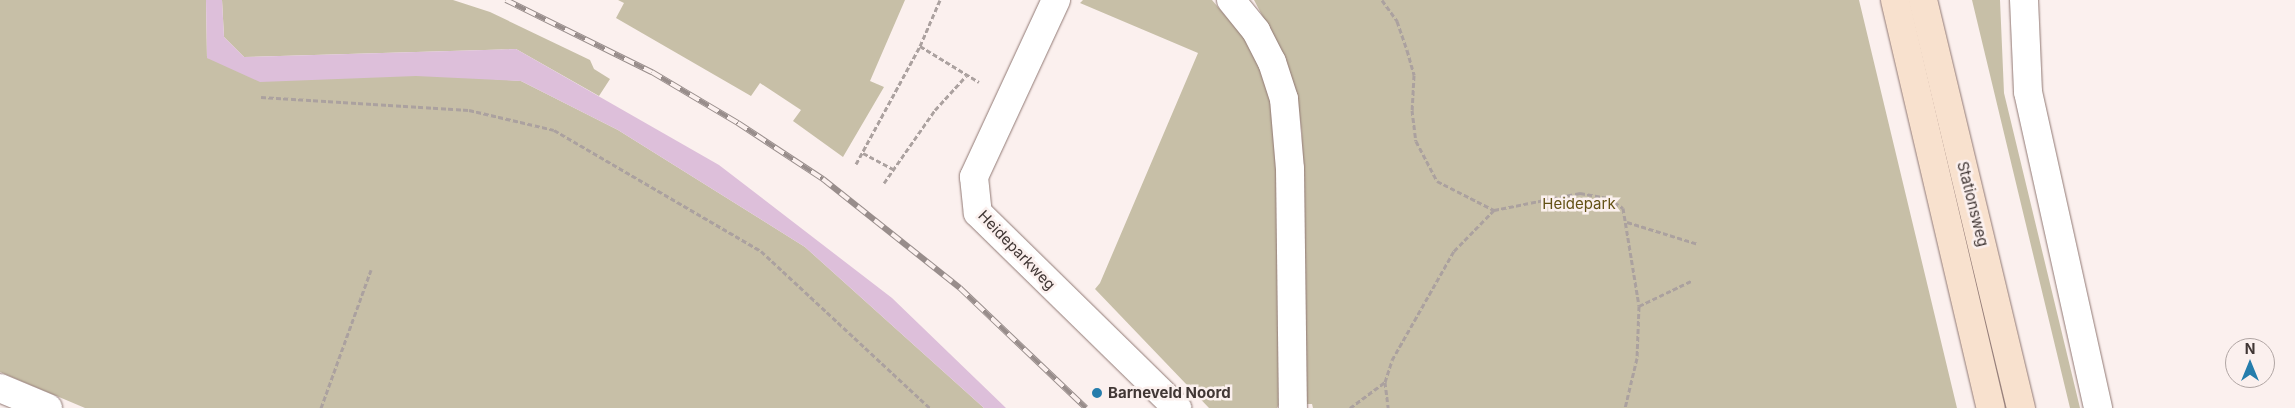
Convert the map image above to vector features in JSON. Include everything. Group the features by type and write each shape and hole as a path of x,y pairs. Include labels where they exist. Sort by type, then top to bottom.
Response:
{"main road":[{"name":"Stationsweg","path":"1895,0 1991,408"},
{"name":"Stationsweg","path":"1923,0 2021,408"}],"street":[{"name":"Heideparkweg","path":"1056,0 974,178 978,213 1177,408"},
{"path":"1231,0 1256,32 1272,62 1284,99 1290,169 1293,408"},
{"path":"2024,0 2028,92 2098,408"},
{"path":"0,388 48,408"}],"path":[{"path":"856,164 920,46 940,0"},
{"path":"1382,0 1397,21 1407,50 1414,75 1412,110 1416,141 1437,182 1494,210"},
{"path":"884,183 935,110 966,76 920,46"},
{"path":"261,97 468,110 554,130 761,251 930,408"},
{"path":"863,153 893,169"},
{"path":"1388,408 1384,382 1392,360 1454,251 1494,210 1580,193 1608,198 1623,208 1627,222 1639,306 1637,358 1625,408"},
{"path":"1627,222 1698,244"},
{"path":"321,408 371,270"},
{"path":"1639,306 1691,281"},
{"path":"1350,408 1384,382"}],"green space":[{"path":"0,0 206,0 207,58 521,81 618,130 805,247 984,408 85,408 0,372"},
{"path":"222,0 453,0 490,12 590,60 594,69 610,79 599,96 516,49 244,57 224,37"},
{"path":"618,0 905,0 870,81 884,87 843,157 793,121 801,110 760,83 751,96 616,18 624,3"},
{"path":"1083,0 1212,0 1245,39 1260,67 1272,99 1278,167 1280,403 1277,408 1209,408 1095,289 1100,283 1198,53 1080,3"},
{"name":"Heidepark","path":"1254,0 1859,0 1957,408 1313,408 1312,404 1305,404 1302,134 1297,96 1285,59"},
{"path":"1972,0 2000,0 2004,93 2080,408 2070,408"}],"shaded area":[{"path":"206,0 222,0 224,37 244,57 516,49 719,165 892,298 1006,408 984,408 805,247 618,130 521,81 416,76 260,82 207,58"}],"railway":[{"path":"506,0 652,72 738,123 823,179 960,288 1086,408"}],"place":[{"name":"Barneveld Noord","path":"1097,393"}]}
